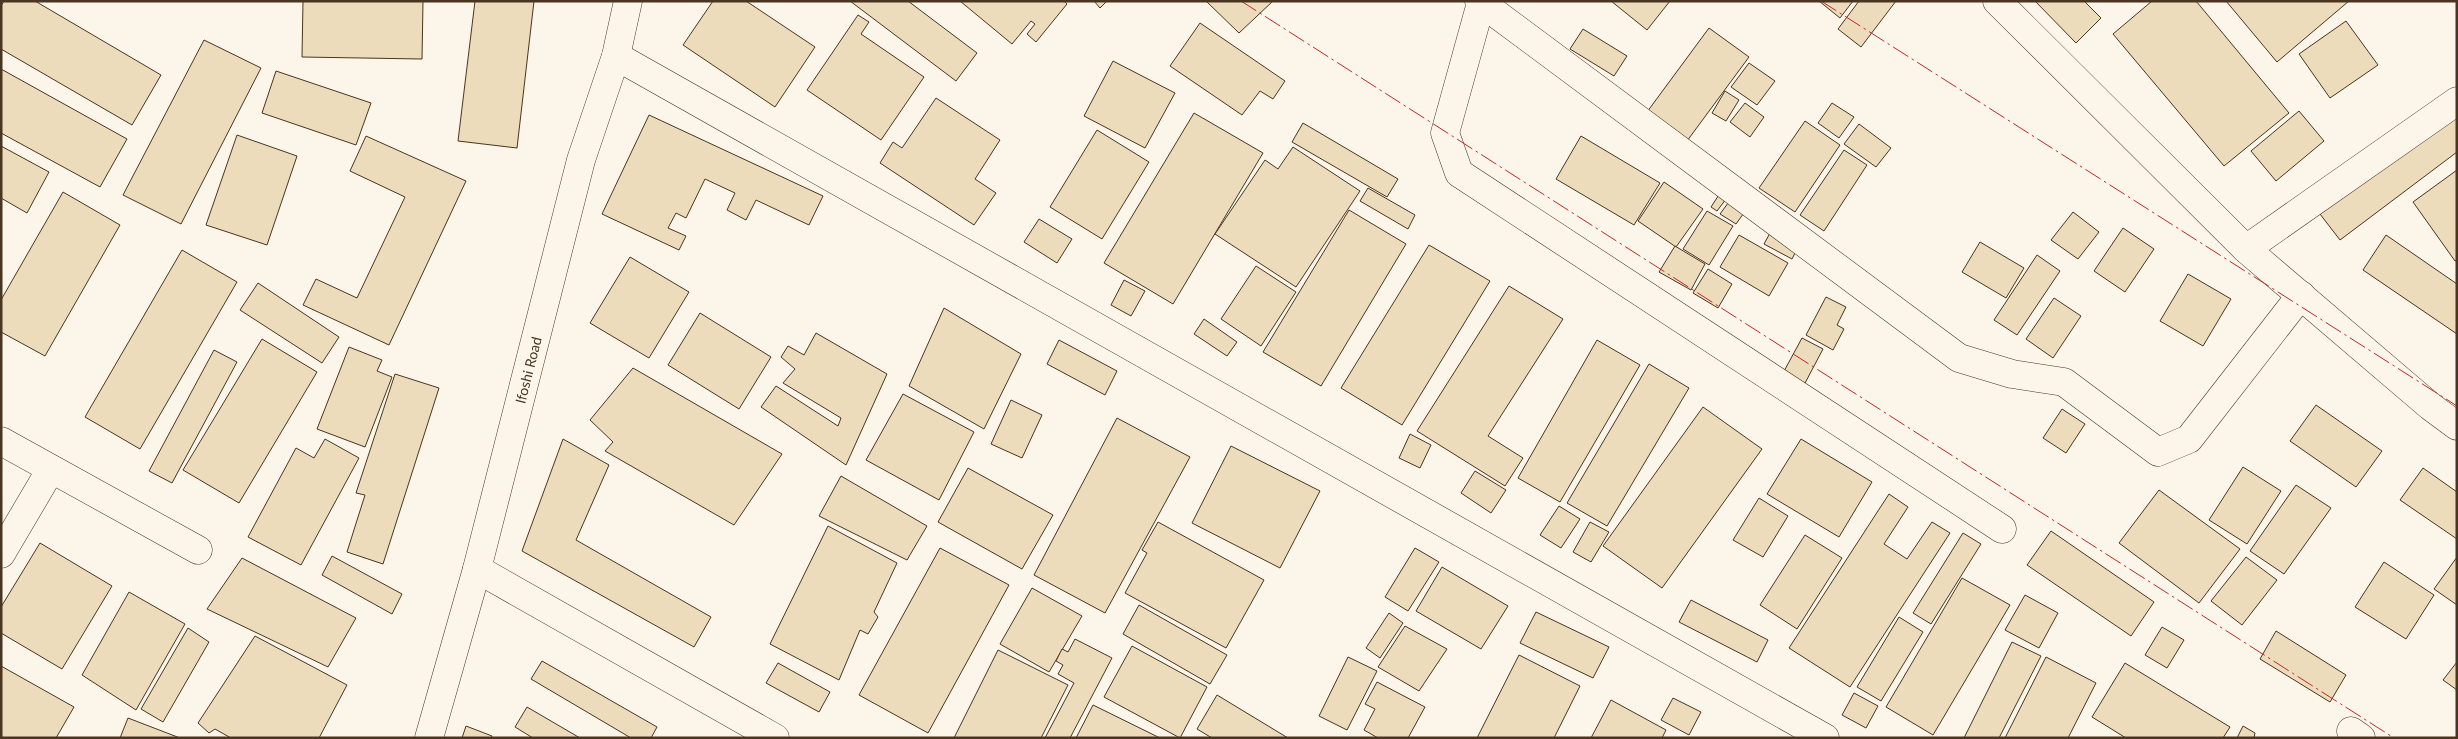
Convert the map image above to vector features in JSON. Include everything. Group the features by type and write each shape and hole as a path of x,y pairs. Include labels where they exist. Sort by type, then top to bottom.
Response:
{"street":[{"name":"Ifoshi Road","path":"429,738 477,569 581,160 616,56 628,1"},
{"path":"1997,1 2246,249 2430,406 2457,426"},
{"path":"2002,529 1459,173 1444,133 1480,2 1960,358 2012,374 2064,382 2158,452 2189,439 2301,296"},
{"path":"616,56 1825,738"},
{"path":"2246,249 2457,101"},
{"path":"1,441 50,470 198,550"},
{"path":"1,554 50,470"},
{"path":"477,569 775,738"}],"building":[{"path":"4,1 35,1 161,75 132,125 1,49 1,6"},
{"path":"303,1 423,1 422,59 302,57"},
{"path":"475,1 534,1 517,148 458,141"},
{"path":"713,1 746,1 815,47 775,107 683,45"},
{"path":"850,1 908,1 977,53 956,81"},
{"path":"960,1 1064,1 1067,4 1036,42 1027,34 1035,24 1031,21 1012,44"},
{"path":"1094,1 1107,1 1100,8"},
{"path":"1206,1 1273,1 1239,33"},
{"path":"1611,1 1670,1 1647,30"},
{"path":"1819,1 1853,1 1840,18"},
{"path":"1859,1 1896,1 1861,47 1838,29"},
{"path":"2035,1 2084,1 2101,18 2076,43"},
{"path":"2152,1 2196,1 2289,113 2224,166 2113,34"},
{"path":"2226,1 2349,1 2277,62"},
{"path":"858,15 869,22 861,34 924,77 881,140 807,90"},
{"path":"2346,21 2378,65 2330,98 2299,54"},
{"path":"1200,23 1285,81 1273,99 1260,91 1242,115 1170,66"},
{"path":"1709,28 1749,57 1687,141 1647,112"},
{"path":"1583,29 1627,56 1614,76 1570,49"},
{"path":"204,40 261,68 181,224 123,195"},
{"path":"1113,61 1175,93 1145,148 1084,116"},
{"path":"1749,63 1775,81 1757,105 1731,87"},
{"path":"1,69 127,139 100,187 1,133"},
{"path":"276,71 371,103 356,145 262,113"},
{"path":"1725,91 1739,100 1726,121 1712,113"},
{"path":"936,98 1000,140 975,179 996,193 974,225 880,163 893,142 902,148"},
{"path":"1745,103 1764,117 1750,137 1730,122"},
{"path":"1832,103 1854,117 1839,138 1818,123"},
{"path":"2299,111 2324,141 2276,181 2251,151"},
{"path":"2457,112 2457,152 2340,240 2320,214"},
{"path":"1194,113 1263,153 1173,304 1104,263"},
{"path":"649,115 823,196 809,225 756,200 746,220 727,210 735,193 705,179 686,218 676,213 668,228 686,236 679,250 602,214"},
{"path":"1805,121 1840,145 1795,212 1759,188"},
{"path":"1303,123 1398,179 1387,197 1292,142"},
{"path":"1859,124 1891,148 1876,167 1844,144"},
{"path":"1097,130 1149,162 1102,239 1050,207"},
{"path":"237,135 297,156 267,245 206,225"},
{"path":"366,136 466,181 389,345 303,305 316,279 357,298 405,197 350,171"},
{"path":"1581,136 1660,183 1634,225 1556,179"},
{"path":"1,146 49,172 27,213 1,198"},
{"path":"1293,147 1360,191 1296,287 1215,234 1265,160 1278,169"},
{"path":"1844,150 1867,165 1824,231 1800,215"},
{"path":"2457,170 2457,260 2455,261 2413,202"},
{"path":"1664,182 1703,209 1676,247 1638,221"},
{"path":"1368,188 1415,215 1408,229 1360,201"},
{"path":"1722,190 1729,195 1717,211 1711,207"},
{"path":"63,192 120,225 45,356 1,332 1,300"},
{"path":"1731,199 1746,210 1736,224 1720,214"},
{"path":"1349,210 1406,244 1321,386 1263,352"},
{"path":"1707,211 1733,226 1709,265 1683,249"},
{"path":"2073,212 2099,232 2078,259 2051,240"},
{"path":"1039,219 1072,239 1057,263 1024,242"},
{"path":"2123,228 2154,249 2125,292 2094,271"},
{"path":"1770,233 1797,249 1792,259 1764,244"},
{"path":"1739,235 1788,263 1769,296 1720,267"},
{"path":"2386,235 2457,284 2457,334 2363,270"},
{"path":"1980,242 2024,268 2006,298 1962,272"},
{"path":"1429,245 1490,281 1402,425 1341,388"},
{"path":"1675,246 1705,264 1691,290 1659,272"},
{"path":"182,250 237,282 140,449 85,417"},
{"path":"2037,255 2060,271 2017,335 1994,320"},
{"path":"630,257 689,292 649,358 590,323"},
{"path":"1256,266 1296,292 1261,346 1221,319"},
{"path":"1708,269 1732,284 1718,308 1693,293"},
{"path":"2188,274 2231,299 2203,346 2160,321"},
{"path":"1124,280 1145,291 1131,316 1111,305"},
{"path":"258,283 339,337 322,363 240,310"},
{"path":"1509,286 1563,319 1488,436 1523,458 1505,486 1417,431"},
{"path":"1826,297 1846,307 1837,325 1844,329 1833,350 1806,335"},
{"path":"2054,298 2081,316 2053,358 2026,339"},
{"path":"944,308 1021,354 984,429 909,386"},
{"path":"700,313 771,357 739,409 668,365"},
{"path":"1204,319 1237,342 1227,356 1194,334"},
{"path":"816,333 887,374 846,465 761,407 776,386 838,426 841,418 783,383 795,369 781,357 788,346 804,355"},
{"path":"1802,338 1823,349 1804,385 1783,373"},
{"path":"262,339 317,372 239,503 183,470"},
{"path":"1059,340 1117,371 1105,395 1047,364"},
{"path":"1597,340 1640,365 1560,502 1518,478"},
{"path":"349,347 382,360 377,371 392,377 365,447 317,429"},
{"path":"214,350 237,362 172,483 149,471"},
{"path":"1649,364 1689,388 1607,526 1567,503"},
{"path":"633,368 782,454 734,525 605,451 613,442 590,420"},
{"path":"395,374 439,388 383,564 347,552 365,495 356,493"},
{"path":"903,394 974,432 939,500 866,460"},
{"path":"1011,400 1042,415 1022,458 991,444"},
{"path":"2316,405 2382,451 2356,487 2290,441"},
{"path":"1703,407 1762,449 1662,588 1603,546"},
{"path":"2062,409 2085,424 2066,453 2043,438"},
{"path":"1117,418 1190,457 1105,613 1034,575"},
{"path":"1410,434 1431,445 1420,468 1399,458"},
{"path":"325,439 359,458 301,565 248,537 296,448 314,458"},
{"path":"563,439 609,465 576,540 711,617 694,647 522,551"},
{"path":"1801,439 1872,482 1839,537 1767,494"},
{"path":"1231,446 1320,491 1280,568 1192,523"},
{"path":"2243,467 2281,491 2247,544 2209,520"},
{"path":"968,468 1053,515 1022,569 938,522"},
{"path":"2423,468 2457,492 2457,539 2400,500"},
{"path":"1475,471 1506,490 1491,513 1461,493"},
{"path":"841,476 927,526 907,560 819,516"},
{"path":"2296,485 2331,508 2284,574 2250,551"},
{"path":"2159,490 2240,549 2199,603 2119,543"},
{"path":"1889,494 1908,507 1884,544 1907,559 1932,522 1950,533 1850,687 1789,648"},
{"path":"1759,498 1788,516 1763,557 1733,540"},
{"path":"1559,506 1580,519 1561,548 1540,535"},
{"path":"1158,522 1264,580 1226,648 1125,593 1147,553 1142,550"},
{"path":"1590,522 1609,532 1591,562 1573,552"},
{"path":"828,526 897,563 874,612 878,617 868,634 860,630 839,680 770,644"},
{"path":"2051,531 2154,602 2131,636 2027,565"},
{"path":"1963,533 1981,544 1931,624 1913,613"},
{"path":"1805,535 1842,558 1797,629 1760,605"},
{"path":"40,543 112,586 62,669 1,633 1,607"},
{"path":"940,548 1009,585 928,733 859,695"},
{"path":"1415,548 1439,562 1408,611 1385,597"},
{"path":"332,556 402,594 392,614 322,575"},
{"path":"2246,557 2277,580 2242,625 2211,601"},
{"path":"2457,557 2457,605 2434,589"},
{"path":"242,558 356,618 328,667 207,609"},
{"path":"2384,562 2434,595 2406,639 2355,607"},
{"path":"1442,567 1508,606 1481,649 1416,611"},
{"path":"1962,578 2010,605 1933,735 1886,707"},
{"path":"1032,588 1082,616 1049,672 1000,644"},
{"path":"129,592 185,624 136,710 82,675"},
{"path":"2025,595 2058,613 2039,648 2005,630"},
{"path":"1691,600 1768,640 1757,662 1679,622"},
{"path":"1139,605 1227,655 1210,684 1123,634"},
{"path":"1536,612 1609,647 1593,678 1520,643"},
{"path":"1389,613 1403,623 1380,658 1366,648"},
{"path":"1899,617 1923,632 1881,701 1857,687"},
{"path":"1405,626 1447,649 1419,691 1378,667"},
{"path":"2162,627 2184,640 2167,668 2145,655"},
{"path":"188,628 209,642 163,722 141,709"},
{"path":"2276,631 2346,675 2330,702 2260,659"},
{"path":"255,636 347,685 319,738 231,738 215,729 209,733 198,723"},
{"path":"1075,639 1112,658 1070,738 1045,738 1074,683 1058,674 1063,665 1056,661 1062,649 1068,652"},
{"path":"2012,642 2041,656 1999,738 1964,738"},
{"path":"1132,646 1207,687 1180,738 1104,697"},
{"path":"998,650 1068,685 1041,738 954,738"},
{"path":"1519,655 1580,686 1554,738 1477,738"},
{"path":"1348,657 1377,671 1347,730 1319,716"},
{"path":"2046,657 2096,683 2068,738 2005,738"},
{"path":"542,661 657,727 651,738 631,738 531,679"},
{"path":"2457,662 2457,690 2443,680"},
{"path":"778,663 830,692 819,712 766,683"},
{"path":"2125,663 2230,727 2223,738 2126,738 2092,717"},
{"path":"1,666 74,707 56,738 1,738"},
{"path":"1377,682 1425,707 1408,738 1378,738 1364,730 1375,709 1365,704"},
{"path":"1854,693 1878,706 1866,728 1842,715"},
{"path":"1217,695 1288,738 1212,738 1197,729"},
{"path":"1673,698 1701,712 1689,735 1661,720"},
{"path":"1611,700 1666,730 1662,738 1591,738"},
{"path":"1093,705 1160,738 1076,738"},
{"path":"527,707 580,738 533,738 515,727"},
{"path":"128,718 180,738 120,738"},
{"path":"466,726 492,736 491,738 462,738"},
{"path":"2243,726 2255,733 2254,738 2237,738"}],"power":[{"path":"1241,1 2394,738"},
{"path":"1821,1 2457,406"}]}
